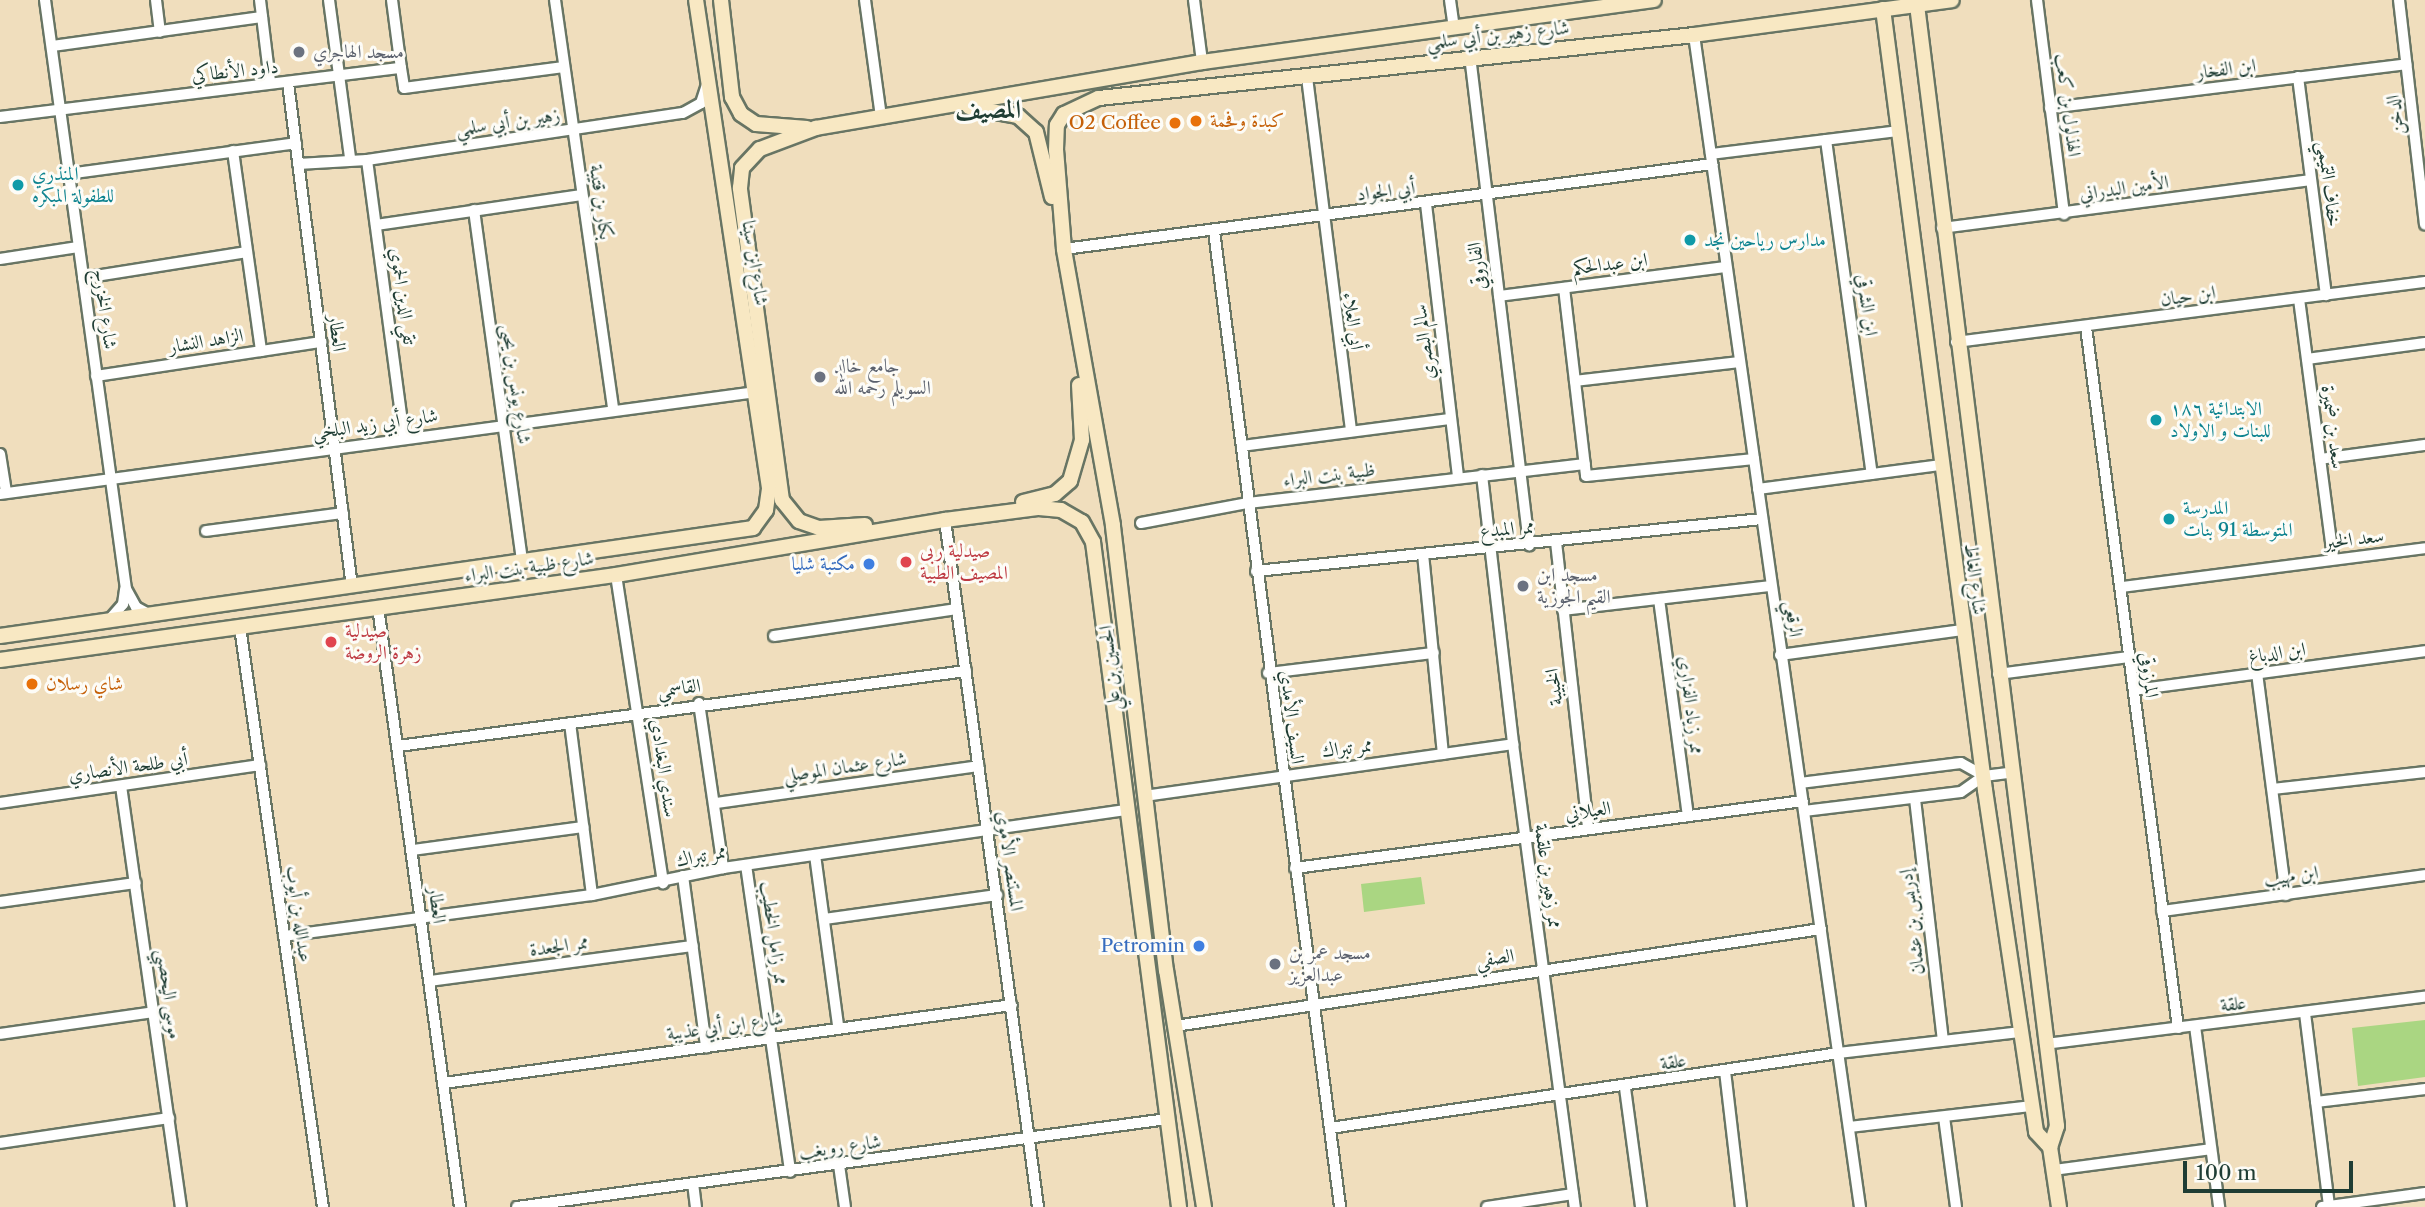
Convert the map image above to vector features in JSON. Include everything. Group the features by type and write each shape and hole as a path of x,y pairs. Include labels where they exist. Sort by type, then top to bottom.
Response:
{"street":[{"name":"شارع الخزرج","path":"45,0 125,589"},
{"path":"156,0 160,32"},
{"path":"260,0 270,82"},
{"path":"329,0 350,158"},
{"path":"392,0 404,88 564,67"},
{"name":"بكار بن قتيبة","path":"555,0 613,409"},
{"name":"شارع ابن سينا","path":"696,0 769,488 766,510 753,528"},
{"path":"721,0 732,97 741,114 757,124 816,128"},
{"path":"865,0 881,117"},
{"path":"1194,0 1202,62"},
{"path":"1450,0 1454,28"},
{"name":"شارع زهير بن أبي سلمي","path":"816,128 1202,62 1454,28 1592,4 1654,0"},
{"name":"شارع زهير بن أبي سلمي","path":"1057,125 1078,104 1098,98 1307,77 1469,56 1694,35 1952,0"},
{"name":"الهذلول بن كعب","path":"2036,0 2064,214"},
{"name":"الدخن","path":"2399,0 2425,225"},
{"name":"شارع الغاط","path":"1917,5 1956,342 2057,1126 2050,1147 2059,1207"},
{"name":"شارع الغاط","path":"1883,9 1962,630 2036,1132 2050,1147"},
{"path":"52,46 262,18"},
{"name":"الرقعي","path":"1694,35 1860,1207"},
{"name":"الفاروقي","path":"1469,56 1530,545"},
{"name":"ابن الفخار","path":"2050,108 2406,64"},
{"name":"داود الأنطاكي","path":"0,117 401,68"},
{"name":"أبي العلاء","path":"1307,77 1321,217 1351,431"},
{"name":"خفاف التميمي","path":"2298,77 2326,295"},
{"name":"العطار","path":"288,83 352,587"},
{"name":"زهير بن أبي سلمي","path":"298,164 350,158 367,160 690,111 701,103 708,84"},
{"path":"958,105 1018,116 1036,132 1064,249"},
{"name":"الحسين بن علي","path":"1057,125 1064,249 1113,525 1144,796 1175,1026 1204,1207"},
{"path":"816,128 760,149 742,168 740,188 782,500 799,521 819,528 945,520 1055,494 1070,481 1082,440 1077,328"},
{"name":"أبي الجواد","path":"1064,249 1426,204 1826,140 1899,131"},
{"name":"ابن الشرقي","path":"1826,140 1872,474"},
{"path":"68,174 296,142"},
{"path":"233,151 261,351"},
{"name":"تقي الدين الحموي","path":"367,160 404,437"},
{"name":"الأمين البدراني","path":"1942,228 2310,180"},
{"path":"376,225 582,195"},
{"name":"سالم البصري","path":"1426,204 1458,477"},
{"name":"شارع يونس بن يحىى","path":"474,211 522,562"},
{"name":"السيف الأمدي","path":"1214,231 1281,774 1340,1207"},
{"path":"0,258 78,247"},
{"path":"83,278 247,252"},
{"name":"ابن عبدالحكم","path":"1499,296 1726,267"},
{"name":"ابن حيان","path":"1956,342 2425,282"},
{"path":"1564,288 1586,476 1754,459"},
{"name":"سعد بن ضميرة","path":"2299,299 2333,559"},
{"name":"المرزوقي","path":"2086,327 2178,1028"},
{"name":"الزاهد النشار","path":"96,376 321,342"},
{"path":"2307,359 2425,343"},
{"path":"1575,381 1739,362"},
{"name":"شارع أبي زيد البلخي","path":"3,493 404,437 756,392"},
{"path":"1242,446 1450,418"},
{"path":"2320,459 2425,445"},
{"path":"0,454 3,493"},
{"name":"ظبية بنت البراء","path":"1141,523 1248,503 1585,464"},
{"path":"1758,489 1941,465"},
{"name":"ممر زهير بن علقمة","path":"1482,475 1525,839 1575,1207"},
{"name":"شارع ظبية بنت البراء","path":"0,660 616,575 945,520 1040,508 1061,510"},
{"name":"الحسين بن علي","path":"1061,510 1082,522 1093,542 1179,1207"},
{"path":"206,531 343,513"},
{"name":"ممر المبدع","path":"1256,571 1530,545 1762,519"},
{"name":"المستنصر الأموي","path":"945,520 1038,1207"},
{"name":"شارع ظبية بنت البراء","path":"0,636 753,528"},
{"name":"الخبيبة","path":"1556,542 1588,828"},
{"name":"سعد الخير","path":"2122,587 2425,548"},
{"path":"1423,554 1443,754"},
{"name":"سندي البغدادي","path":"616,575 663,883"},
{"path":"1563,610 1771,586"},
{"path":"125,589 136,607 147,613"},
{"path":"110,619 122,604 125,589"},
{"name":"ممر زياد الفزاري","path":"1659,599 1688,816"},
{"name":"العطار","path":"378,607 460,1207"},
{"path":"774,636 957,609"},
{"name":"عبدالله بن أيوب","path":"240,627 323,1207"},
{"path":"1780,655 1962,630"},
{"name":"ابن الدباغ","path":"2134,690 2425,651"},
{"path":"1268,673 1434,653"},
{"path":"1998,674 2129,657"},
{"name":"القاسمي","path":"398,746 638,711 966,671"},
{"path":"2257,673 2286,895"},
{"path":"699,704 716,803 723,868"},
{"path":"570,723 592,895"},
{"name":"ممر تبراك","path":"1144,796 1281,774 1513,744"},
{"path":"1800,783 1961,763 1984,776 2010,773"},
{"name":"أبي طلحة الأنصاري","path":"0,803 260,765"},
{"name":"شارع عثمان الموصلي","path":"716,803 978,766"},
{"path":"2273,789 2425,772"},
{"name":"العيلاني","path":"1295,868 1688,816 1915,799 1961,792 1984,776"},
{"name":"موسى اليحصبي","path":"121,786 181,1207"},
{"name":"إدريس بن عثمان","path":"1915,799 1943,1040"},
{"name":"ممر تبراك","path":"284,936 592,895 663,883 723,868 1126,810"},
{"path":"413,850 583,827"},
{"path":"815,855 838,1026"},
{"name":"ممر زامل الخطيب","path":"746,865 790,1172"},
{"name":"ابن مهيب","path":"2161,911 2425,875"},
{"path":"683,876 706,1047"},
{"path":"0,902 136,883"},
{"path":"824,919 997,895"},
{"name":"الصفي","path":"1175,1026 1314,1002 1821,929"},
{"name":"ممر الجعدة","path":"430,981 693,946"},
{"name":"علقة","path":"2045,1044 2425,998"},
{"name":"شارع ابن أبي عذيبة","path":"444,1083 838,1026 1012,1005"},
{"path":"0,1034 155,1012"},
{"path":"2305,1013 2325,1206 2425,1192"},
{"path":"2195,1026 2219,1207"},
{"name":"علقة","path":"1330,1128 1625,1088 1839,1053 2021,1032"},
{"path":"1725,1071 1741,1207"},
{"path":"1625,1088 1641,1207"},
{"path":"2316,1102 2425,1089"},
{"path":"1850,1127 2032,1106"},
{"path":"1944,1117 1956,1207"},
{"path":"0,1143 169,1118"},
{"name":"شارع رويغب","path":"517,1207 1167,1119"},
{"path":"2054,1170 2211,1149"},
{"path":"839,1165 845,1207"},
{"path":"693,1184 696,1207"},
{"path":"1487,1207 1573,1194"}],"green space":[{"path":"1421,877 1425,904 1364,912 1361,884"},
{"path":"2425,1020 2425,1077 2358,1086 2352,1028"}],"place":[{"name":"مسجد الهاجري","path":"299,52"},
{"name":"كبدة وفحمة","path":"1196,121"},
{"name":"O2 Coffee","path":"1175,123"},
{"name":"المنذري للطفولة المبكره","path":"18,185"},
{"name":"مدارس رياحين نجد","path":"1690,240"},
{"name":"جامع خالد السويلم رحمه الله","path":"820,377"},
{"name":"الابتدائية ١٨٦ للبنات و الاولاد","path":"2156,420"},
{"name":"المدرسة المتوسطة 91 بنات","path":"2169,519"},
{"name":"صيدلية ربى المصيف الطبية","path":"906,562"},
{"name":"مكتبة شليا","path":"869,564"},
{"name":"مسجد ابن القيم الجوزية","path":"1523,586"},
{"name":"صيدلية زهرة الروضة","path":"331,642"},
{"name":"شاي رسلان","path":"32,684"},
{"name":"Petromin","path":"1199,946"},
{"name":"مسجد عمر بن عبدالعزيز","path":"1275,964"}],"district":[{"name":"المصيف","path":"988,110"}]}
